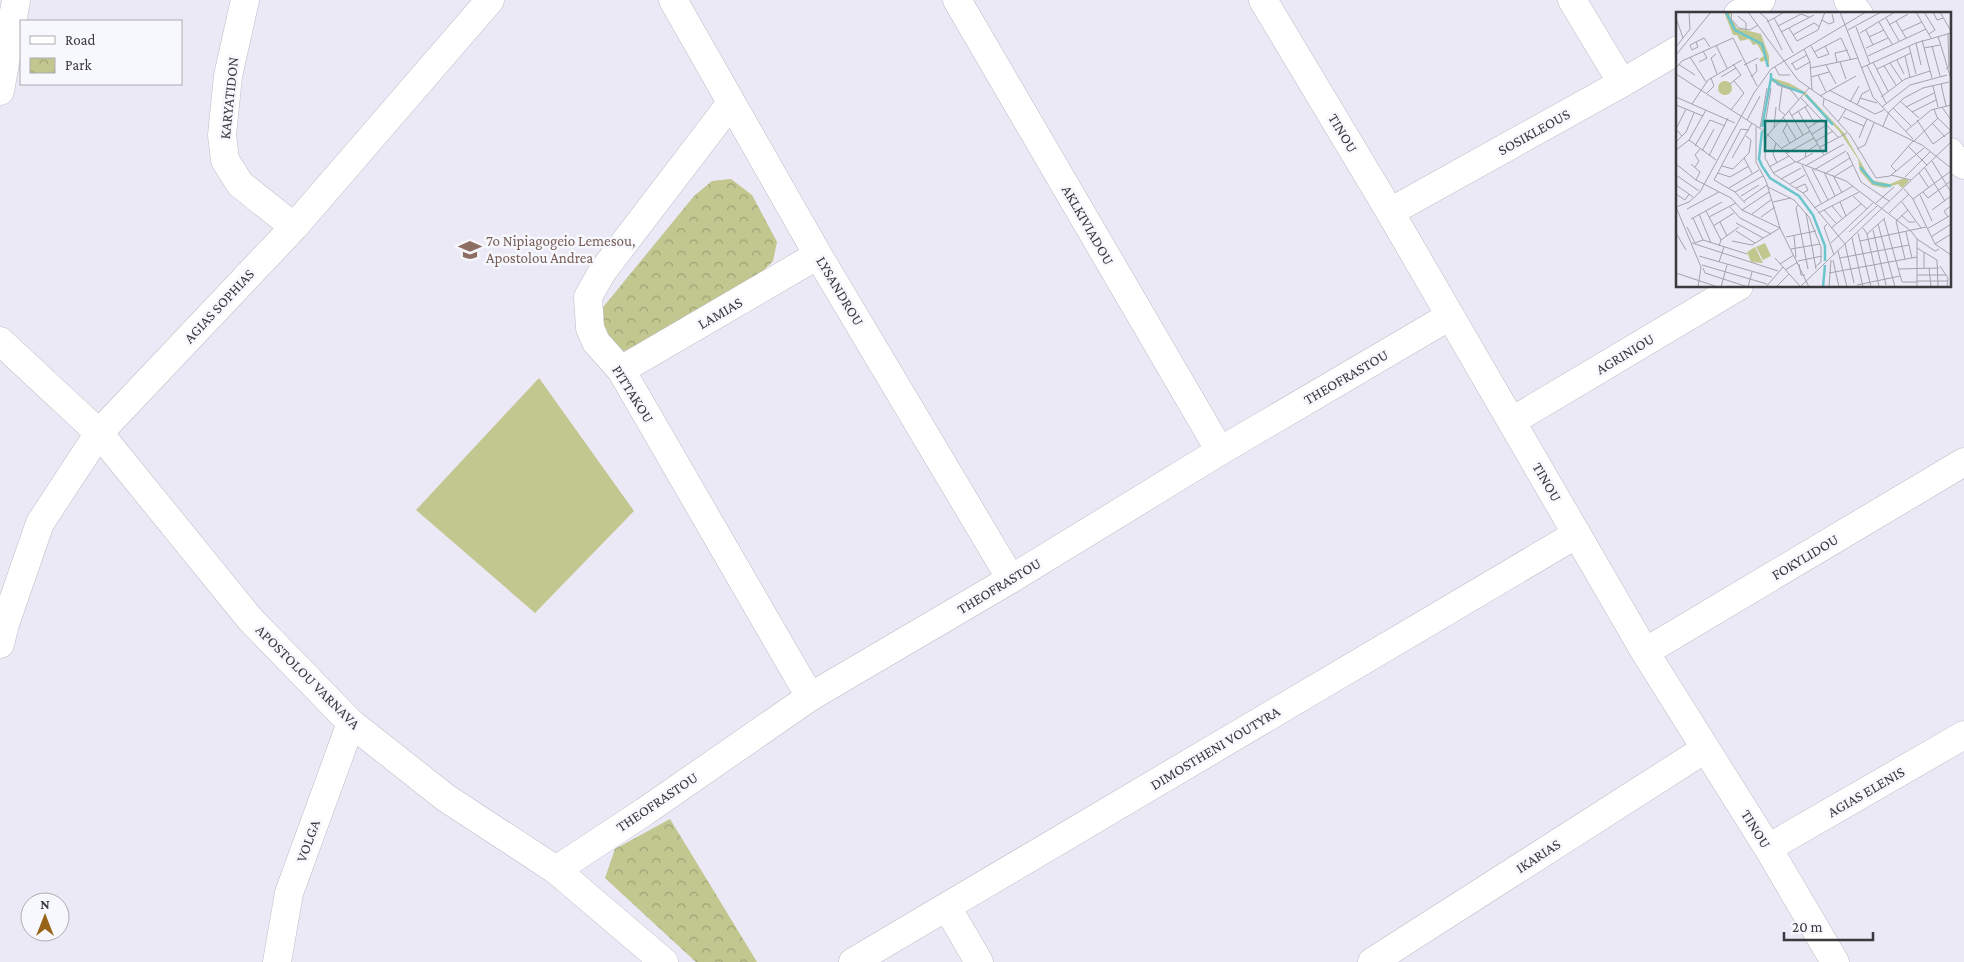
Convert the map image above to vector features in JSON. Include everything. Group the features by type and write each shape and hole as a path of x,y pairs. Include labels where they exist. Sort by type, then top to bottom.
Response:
{"street":[{"path":"0,90 16,0"},
{"name":"KARYATIDON","path":"245,0 228,76 222,136 225,160 240,184 294,227"},
{"name":"AGIAS SOPHIAS","path":"0,644 5,624 40,523 99,434 294,227 490,0"},
{"name":"LYSANDROU","path":"672,0 818,255 1011,579"},
{"name":"AKLKIVIADOU","path":"957,0 1220,451"},
{"name":"TINOU","path":"1263,0 1390,212 1645,652 1768,848 1835,962"},
{"path":"1572,0 1622,83"},
{"path":"1741,12 1761,0"},
{"path":"1848,0 1857,12"},
{"name":"SOSIKLEOUS","path":"1390,212 1676,51"},
{"name":"PITTAKOU","path":"731,103 602,272 588,297 590,328 596,342 621,370 810,697"},
{"name":"LAMIAS","path":"621,370 818,255"},
{"name":"AGRINIOU","path":"1512,421 1735,288"},
{"name":"THEOFRASTOU","path":"556,870 644,812 810,697 1011,579 1220,451 1450,316"},
{"name":"APOSTOLOU VARNAVA","path":"0,341 99,434 250,619 351,723 446,798 556,870 664,962"},
{"name":"FOKYLIDOU","path":"1645,652 1964,462"},
{"name":"DIMOSTHENI VOUTYRA","path":"853,962 1577,534"},
{"name":"VOLGA","path":"277,962 289,893 351,723"},
{"name":"AGIAS ELENIS","path":"1768,848 1964,736"},
{"name":"IKARIAS","path":"1372,962 1705,749"},
{"path":"947,907 979,962"}],"green space":[{"path":"731,179 752,195 777,242 773,261 761,273 619,353 608,340 600,311 694,196 712,181"},
{"path":"539,378 634,511 535,613 416,510"},
{"path":"670,819 757,962 696,962 605,878 615,849"}],"place":[{"name":"7o Nipiagogeio Lemesou, Apostolou Andrea","path":"470,250"}]}
